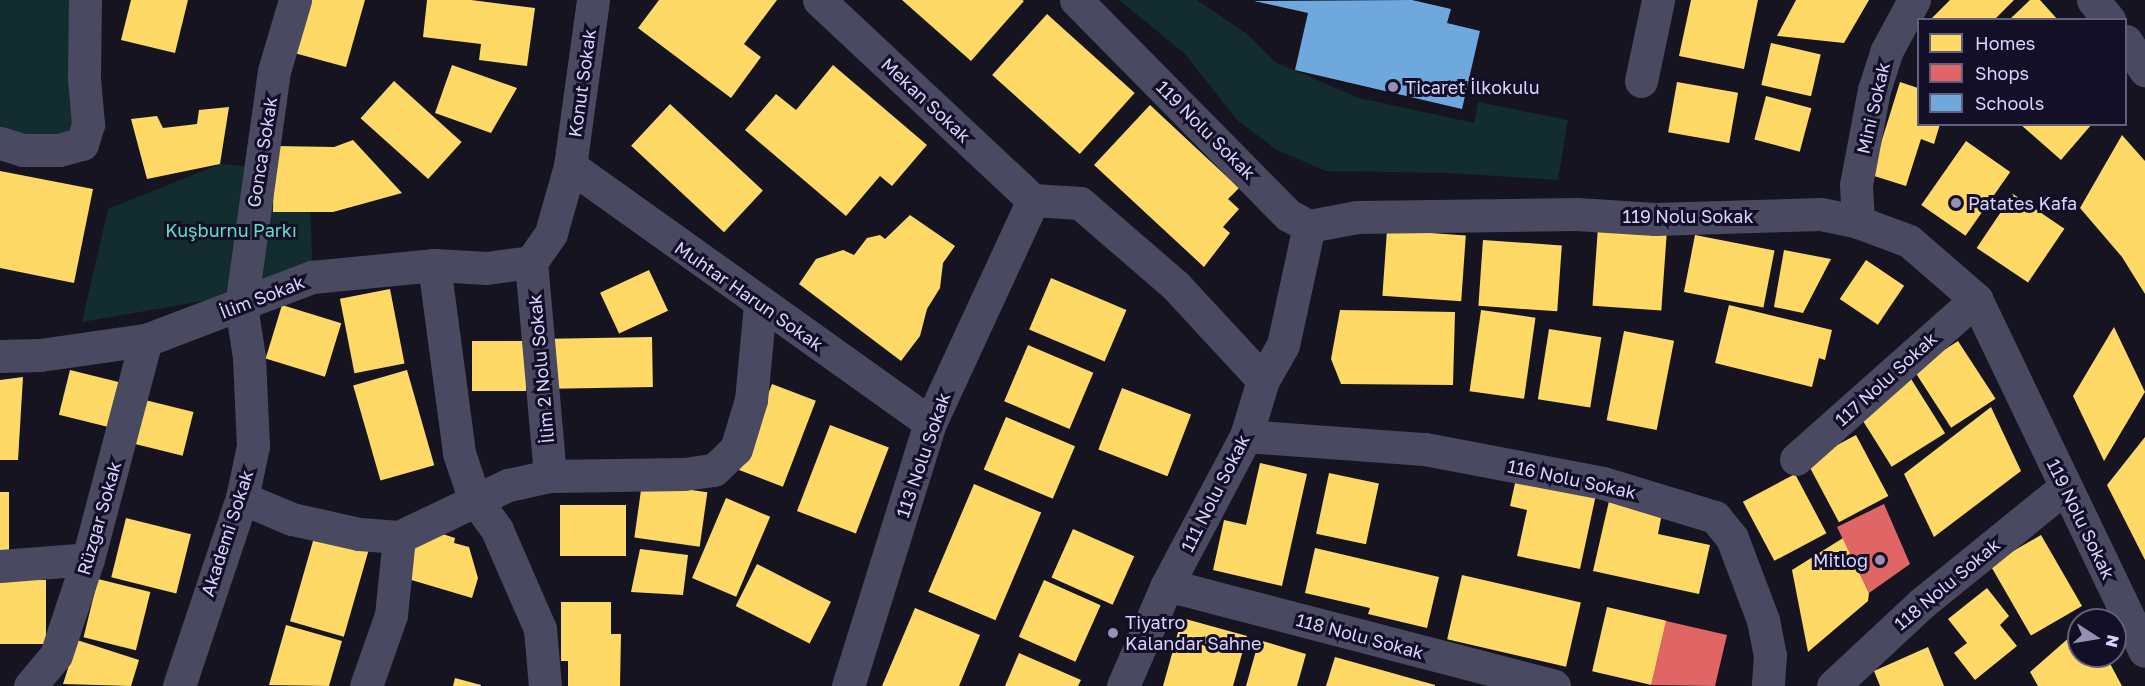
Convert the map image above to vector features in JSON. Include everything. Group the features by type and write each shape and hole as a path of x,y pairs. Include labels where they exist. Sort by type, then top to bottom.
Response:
{"street":[{"path":"0,144 23,150 59,150 82,144 88,124 84,78 85,0"},
{"name":"Gonca Sokak","path":"241,306 274,71 294,0"},
{"name":"Konut Sokak","path":"570,166 593,0"},
{"name":"Mekan Sokak","path":"819,0 1034,200"},
{"name":"119 Nolu Sokak","path":"1076,0 1288,215 1309,226 1357,217 1577,214 1655,219 1821,214 1858,222 1909,241 1976,299 2145,651"},
{"path":"1641,81 1658,0"},
{"name":"Mini Sokak","path":"1858,222 1856,185 1874,90 1886,52 1914,0"},
{"path":"2093,0 2107,18"},
{"path":"2127,43 2145,70"},
{"path":"531,262 551,233 570,166"},
{"name":"Muhtar Harun Sokak","path":"570,166 760,305 930,423"},
{"path":"1034,200 1080,203 1176,286 1263,380"},
{"name":"113 Nolu Sokak","path":"848,686 930,423 1034,200"},
{"name":"111 Nolu Sokak","path":"1123,686 1167,585 1246,436 1263,380 1283,345 1309,226"},
{"name":"İlim Sokak","path":"0,356 40,355 146,340 241,306 312,277 434,265 486,268 531,262"},
{"name":"İlim 2 Nolu Sokak","path":"531,262 550,476"},
{"path":"434,265 459,453 474,498 497,530 540,629 545,686"},
{"name":"117 Nolu Sokak","path":"1796,459 1976,299"},
{"path":"242,498 292,519 359,534 399,537 474,498 508,485 550,476 714,470 736,449 751,400 760,305"},
{"name":"Akademi Sokak","path":"179,686 242,498 254,446 249,357 241,306"},
{"name":"Rüzgar Sokak","path":"30,686 56,655 88,559 146,340"},
{"name":"116 Nolu Sokak","path":"1246,436 1425,449 1603,483 1715,517 1732,538 1763,620 1770,655 1768,686"},
{"name":"118 Nolu Sokak","path":"1833,686 1922,603 2065,487"},
{"path":"366,686 391,615 399,537"},
{"path":"0,566 88,559"},
{"name":"118 Nolu Sokak","path":"1167,585 1554,686"}],"green space":[{"path":"0,0 79,0 73,23 107,128 81,159 0,154"},
{"path":"1119,0 1197,0 1247,34 1275,62 1359,98 1474,123 1478,102 1568,120 1558,180 1450,173 1326,171 1277,150 1237,120 1185,54"},
{"name":"Kuşburnu Parkı","path":"220,164 309,171 313,282 82,322 108,209"}],"building: Homes":[{"path":"131,0 188,0 175,53 121,40"},
{"path":"297,0 365,0 346,67 283,50"},
{"path":"427,0 471,0 535,8 527,66 479,60 481,44 423,37"},
{"path":"659,0 777,0 744,44 761,57 731,98 638,28"},
{"path":"902,0 1022,0 1024,1 971,61"},
{"path":"1691,0 1758,0 1744,69 1679,56"},
{"path":"1796,0 1869,0 1844,43 1777,36"},
{"path":"1950,0 2014,0 1996,18 1932,18"},
{"path":"2030,0 2040,0 2056,18 2011,18"},
{"path":"1047,14 1135,93 1080,154 992,75"},
{"path":"1771,43 1821,54 1811,96 1761,85"},
{"path":"452,65 517,88 491,133 435,113"},
{"path":"833,65 927,145 892,186 880,176 846,216 745,130 776,94 796,110"},
{"path":"394,81 462,142 428,179 361,118"},
{"path":"1677,82 1738,93 1729,143 1668,132"},
{"path":"1900,82 1917,88 1917,126 1939,126 1934,144 1921,139 1906,186 1871,175"},
{"path":"1766,96 1811,108 1800,152 1754,139"},
{"path":"670,104 763,191 724,232 631,146"},
{"path":"1150,105 1239,188 1228,199 1239,209 1223,227 1230,233 1204,267 1094,165"},
{"path":"229,107 220,164 147,179 131,119 157,116 163,128 197,124 199,110"},
{"path":"2022,126 2090,126 2061,160"},
{"path":"2122,135 2145,161 2145,294 2122,257 2080,208"},
{"path":"353,140 402,193 333,212 273,212 274,146 334,147"},
{"path":"1966,141 2010,172 1965,236 1921,205"},
{"path":"0,171 93,189 74,283 0,268"},
{"path":"2013,194 2064,229 2028,283 1977,248"},
{"path":"910,215 955,246 943,263 940,288 927,309 920,336 901,361 799,284 816,259 843,250 854,255 867,238 880,235 885,239"},
{"path":"1598,227 1667,232 1661,311 1592,306"},
{"path":"1387,230 1466,236 1461,301 1382,296"},
{"path":"1695,235 1775,250 1763,307 1684,292"},
{"path":"1483,240 1562,246 1557,311 1478,306"},
{"path":"1784,250 1831,259 1803,313 1774,307"},
{"path":"1866,260 1904,286 1878,325 1840,299"},
{"path":"649,270 668,311 619,334 600,293"},
{"path":"1051,278 1126,310 1105,362 1029,330"},
{"path":"390,289 405,364 354,373 340,299"},
{"path":"282,305 341,323 325,377 266,359"},
{"path":"1729,305 1832,330 1825,360 1819,358 1812,387 1715,363"},
{"path":"1340,310 1455,312 1453,385 1341,384 1331,359"},
{"path":"1481,310 1535,318 1524,399 1470,391"},
{"path":"2114,327 2145,392 2104,461 2073,396"},
{"path":"1549,329 1601,337 1590,407 1538,399"},
{"path":"1624,331 1674,341 1657,430 1607,420"},
{"path":"652,337 653,387 553,389 552,339"},
{"path":"472,341 526,341 526,391 472,391"},
{"path":"1958,341 1996,399 1951,428 1914,370"},
{"path":"1028,345 1093,373 1070,429 1004,401"},
{"path":"70,370 119,382 107,427 59,415"},
{"path":"407,370 434,465 380,481 353,385"},
{"path":"1908,374 1945,433 1892,467 1855,407"},
{"path":"23,377 18,460 0,460 0,380"},
{"path":"772,384 816,401 783,487 739,470"},
{"path":"1122,388 1191,415 1167,476 1098,450"},
{"path":"145,400 194,412 183,456 134,444"},
{"path":"1991,407 2021,471 1934,537 1904,474"},
{"path":"1006,417 1075,446 1053,499 984,469"},
{"path":"830,425 889,448 856,533 797,511"},
{"path":"1856,435 1888,496 1839,522 1807,461"},
{"path":"2145,437 2145,560 2107,485"},
{"path":"1260,463 1307,474 1282,586 1213,570 1224,520 1246,525"},
{"path":"1329,473 1379,484 1366,544 1316,534"},
{"path":"1517,474 1597,490 1580,569 1517,556 1527,510 1510,506"},
{"path":"1795,474 1826,533 1774,561 1743,502"},
{"path":"642,483 707,492 700,547 634,537"},
{"path":"974,484 1041,513 995,620 928,592"},
{"path":"0,492 9,492 9,552 0,552"},
{"path":"726,498 770,517 736,597 692,578"},
{"path":"1609,501 1662,513 1658,534 1710,545 1699,594 1593,571"},
{"path":"560,505 626,505 626,556 560,556"},
{"path":"126,518 191,534 176,593 111,577"},
{"path":"317,527 371,542 344,637 290,621"},
{"path":"1073,529 1134,556 1113,605 1051,577"},
{"path":"433,531 455,538 454,543 469,547 478,578 472,598 398,576 411,532"},
{"path":"2041,535 2082,606 2067,608 2067,615 2031,636 1990,565"},
{"path":"1843,538 1869,593 1868,601 1808,652 1792,570"},
{"path":"1315,548 1439,577 1427,628 1368,614 1370,608 1305,593"},
{"path":"640,549 688,555 683,595 631,592"},
{"path":"757,564 831,602 810,644 736,606"},
{"path":"1462,575 1581,602 1566,667 1447,639"},
{"path":"98,579 150,592 136,650 83,637"},
{"path":"0,580 46,580 46,644 0,644"},
{"path":"1044,580 1101,605 1075,662 1019,637"},
{"path":"1987,588 2009,616 2000,625 2017,646 1975,680 1954,653 1967,643 1948,619"},
{"path":"561,602 611,602 611,634 621,634 620,686 568,686 568,661 561,661"},
{"path":"1607,607 1666,621 1652,685 1592,671"},
{"path":"915,608 980,635 959,686 882,686"},
{"path":"1182,618 1247,636 1233,686 1163,686"},
{"path":"286,625 342,641 329,686 269,685"},
{"path":"77,640 139,660 131,686 63,684"},
{"path":"1259,640 1306,654 1297,686 1246,686"},
{"path":"2067,640 2067,668 2112,668 2122,686 2038,686 2030,672"},
{"path":"1928,647 1944,686 1880,686 1874,671"},
{"path":"1019,653 1081,680 1078,686 1005,686"},
{"path":"1335,657 1435,685 1435,686 1326,686"},
{"path":"455,678 481,685 481,686 453,686"}],"building: Shops":[{"path":"1884,504 1910,564 1869,593 1837,527"},
{"path":"1666,621 1727,635 1715,686 1651,685"}],"building: Schools":[{"path":"1412,0 1451,9 1447,23 1480,31 1462,109 1295,70 1308,13 1254,1"}],"place":[{"name":"Ticaret İlkokulu","path":"1393,87"},
{"name":"Patates Kafa","path":"1956,203"},
{"name":"Mitlog","path":"1880,560"},
{"name":"Tiyatro Kalandar Sahne","path":"1113,633"}]}
